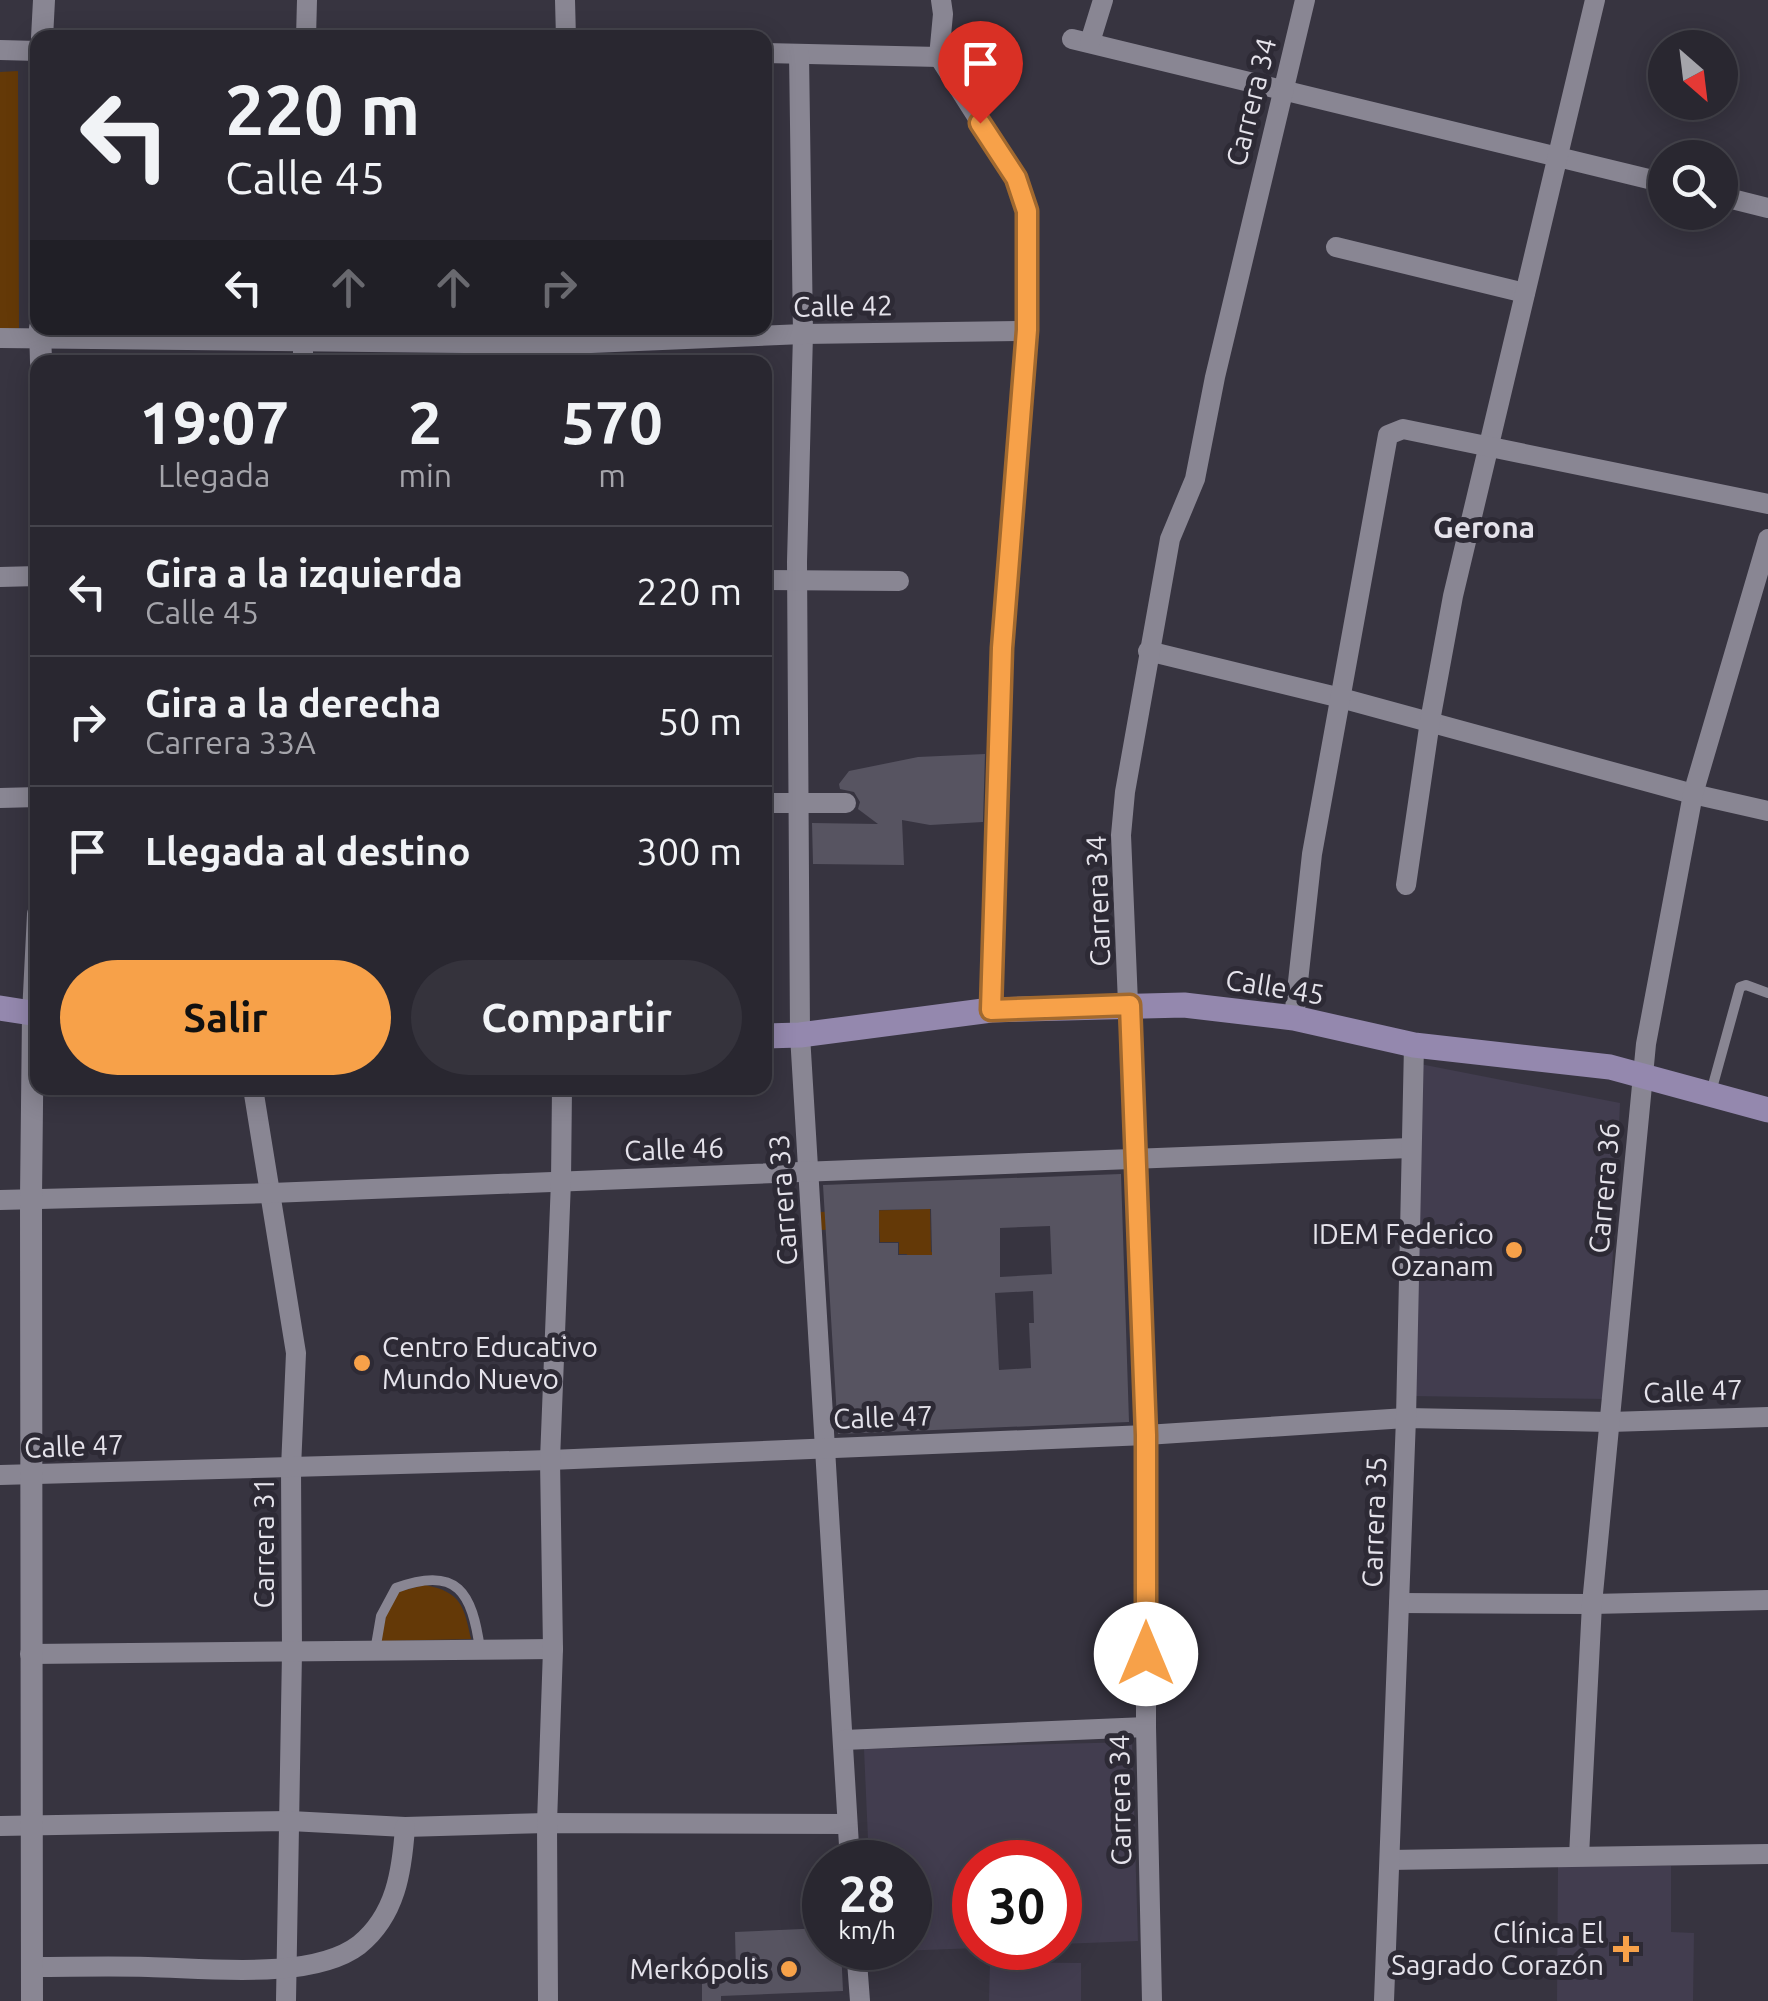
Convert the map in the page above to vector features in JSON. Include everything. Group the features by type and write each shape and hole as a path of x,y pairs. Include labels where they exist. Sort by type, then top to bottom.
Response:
{"main road":[{"name":"Calle 45","path":"772,1036 800,1036 991,1010 1184,1004 1294,1018 1414,1044 1610,1067 1768,1110"},
{"path":"0,1008 30,1013"}],"street":[{"path":"42,30 44,0"},
{"path":"306,30 307,0"},
{"path":"565,0 566,30"},
{"path":"941,0 939,57 1016,178 1027,211 1027,330 1002,648 991,1010"},
{"path":"1103,0 1081,40 1648,179"},
{"name":"Carrera 34","path":"1152,2001 1146,1727 1146,1435 1121,835 1148,651 1170,539 1195,479 1215,377 1305,0"},
{"path":"1406,885 1430,721 1454,596 1595,0"},
{"path":"0,50 30,51"},
{"path":"772,53 939,57"},
{"name":"Carrera 33","path":"799,54 803,334 796,804 800,1036 848,1840"},
{"path":"1738,200 1768,208"},
{"path":"1336,247 1525,293"},
{"name":"Calle 42","path":"0,338 40,343 567,345 803,334 1027,330"},
{"path":"1294,1018 1312,854 1388,434 1403,429 1768,504"},
{"name":"Carrera 36","path":"1579,1856 1592,1604 1642,1074 1693,794 1768,540"},
{"path":"0,576 30,576"},
{"path":"772,580 899,581"},
{"path":"1148,651 1768,811"},
{"path":"0,798 30,797"},
{"path":"772,803 846,804"},
{"name":"Carrera 35","path":"1384,2001 1406,1418 1414,1044"},
{"path":"32,2001 34,1095"},
{"name":"Carrera 31","path":"254,1095 296,1353 291,1468 286,2001"},
{"path":"548,2001 547,1824 553,1649 550,1460 562,1095"},
{"name":"Calle 46","path":"0,1200 1410,1148"},
{"name":"Calle 47","path":"0,1475 550,1460 1146,1435 1406,1418 1610,1422 1768,1417"},
{"path":"1399,1603 1768,1600"},
{"path":"30,1654 553,1649"},
{"path":"844,1740 1146,1727"},
{"path":"0,1826 290,1821 405,1827 847,1824"},
{"path":"33,1968 286,1968 330,1959 357,1946 380,1924 402,1872 405,1827"},
{"path":"1390,1860 1768,1854"},
{"path":"858,1970 860,2001"}],"lane":[{"path":"1711,1093 1740,987 1768,993"},
{"path":"375,1652 381,1616 396,1588 425,1577 458,1587 466,1596 474,1611 480,1650"}],"shaded area":[{"path":"18,71 19,328 0,329 0,72"},
{"name":"IDEM Federico Ozanam","path":"1420,1064 1620,1103 1606,1399 1411,1396"},
{"path":"930,1209 931,1252 944,1252 907,1276 907,1254 899,1254 899,1242 880,1242 879,1228 820,1230 819,1212"},
{"path":"425,1585 454,1597 466,1618 471,1639 380,1641 390,1599 401,1591"},
{"path":"1132,1742 1138,1941 1082,1943 1082,1840 952,1840 952,1949 932,1950 932,1840 868,1840 864,1749"},
{"name":"Clínica El Sagrado Corazón","path":"1558,1866 1671,1866 1671,1932 1694,1933 1693,2001 1557,2001"},
{"path":"990,1970 1081,1970 1081,2001 989,2001"}],"building":[{"path":"985,754 983,822 930,825 902,820 904,865 813,864 812,823 878,824 858,809 860,802 854,792 840,789 839,784 849,771 918,757"},
{"path":"1121,1174 1129,1422 838,1434 823,1185","holes":["931,1209 932,1255 898,1255 898,1243 879,1243 879,1210","1050,1226 1052,1274 1000,1277 1000,1228","1033,1291 1034,1323 1029,1323 1031,1368 999,1370 995,1293"]},
{"name":"Merkópolis","path":"802,1929 802,1970 842,1970 843,1991 721,1996 721,2001 702,2001 702,1972 736,1972 735,1932"}],"place":[{"name":"IDEM Federico Ozanam","path":"1514,1250"},
{"name":"Centro Educativo Mundo Nuevo","path":"362,1363"},
{"name":"Clínica El Sagrado Corazón","path":"1626,1949"},
{"name":"Merkópolis","path":"789,1969"}],"district":[{"name":"Gerona","path":"1484,528"}],"route":[{"path":"980,123 1016,178 1027,211 1027,330 1002,648 991,1010 1130,1005 1146,1435 1146,1654"}]}
